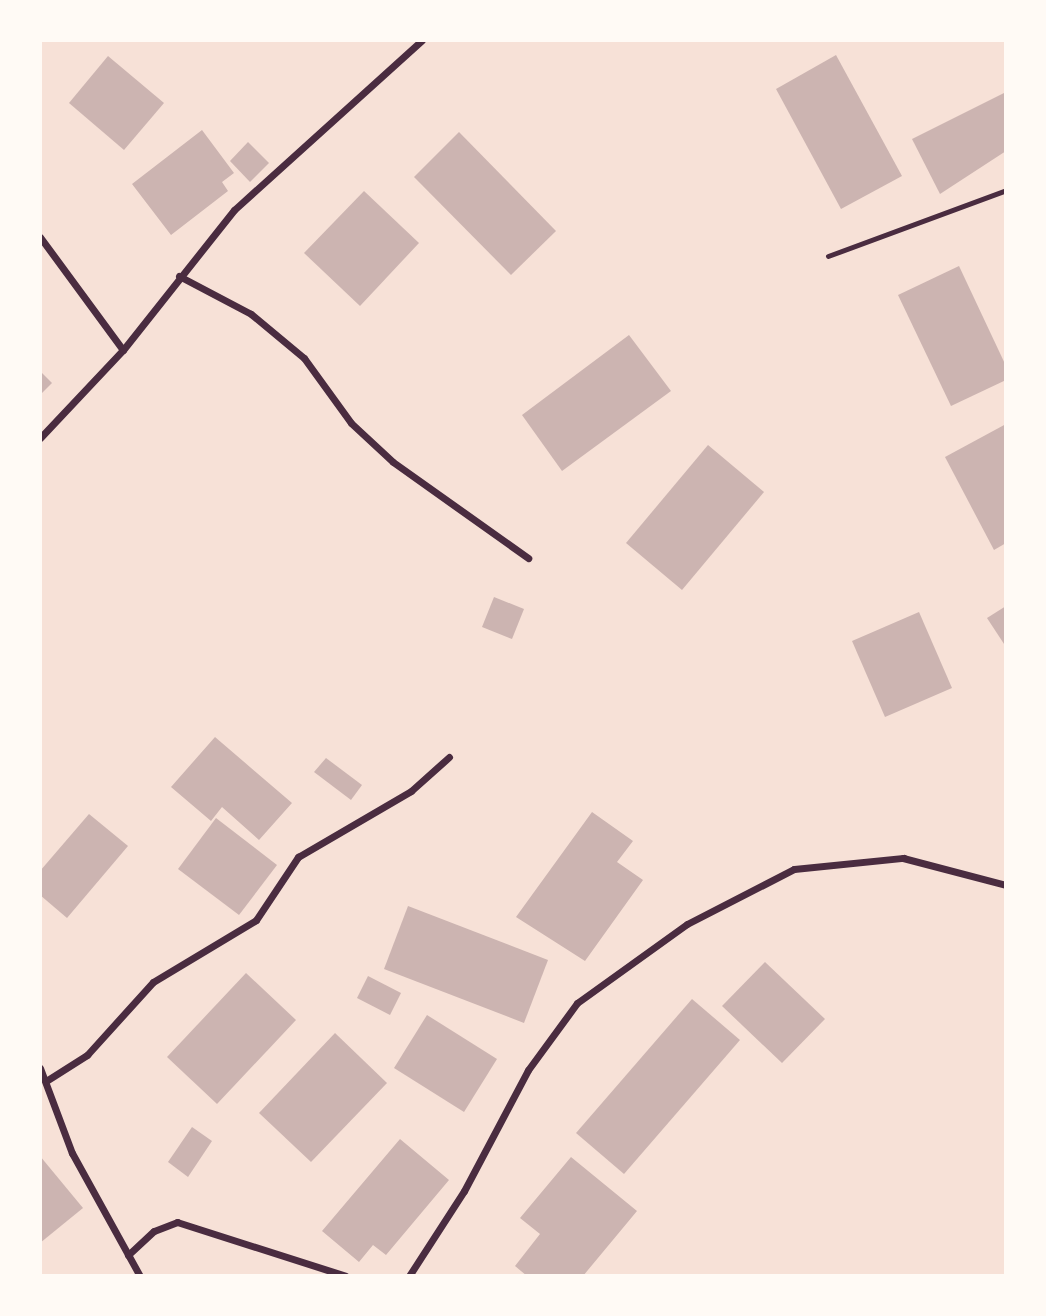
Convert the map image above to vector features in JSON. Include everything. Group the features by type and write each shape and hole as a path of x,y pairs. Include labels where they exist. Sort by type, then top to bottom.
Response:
{"street":[{"path":"40,438 123,350 178,276 234,210 422,40"},
{"path":"40,237 123,350"},
{"path":"178,276 251,314 304,358 351,423 393,462 528,558"},
{"path":"46,1081 87,1055 153,982 256,920 298,857 411,792 449,757"},
{"path":"410,1276 528,1070 577,1003 687,923 794,869 903,858 1006,885"},
{"path":"40,1068 72,1153 140,1276"},
{"path":"128,1255 154,1231 177,1222 346,1276"}],"lane":[{"path":"828,256 1006,190"}],"building":[{"path":"836,55 902,176 841,209 776,89"},
{"path":"108,56 164,103 124,150 69,103"},
{"path":"1006,92 1006,151 940,194 912,139"},
{"path":"202,130 234,173 222,182 228,191 171,235 132,184"},
{"path":"459,132 556,231 511,275 414,177"},
{"path":"248,142 269,163 250,182 230,161"},
{"path":"364,191 419,243 360,306 304,253"},
{"path":"959,266 1006,366 1006,380 951,406 898,295"},
{"path":"629,335 671,391 562,471 522,415"},
{"path":"40,371 52,383 40,395"},
{"path":"1006,424 1006,543 994,550 945,457"},
{"path":"708,445 764,492 682,590 626,543"},
{"path":"494,597 524,609 512,639 482,627"},
{"path":"1006,606 1006,647 987,618"},
{"path":"919,612 952,688 885,717 852,641"},
{"path":"215,737 292,803 259,840 222,807 211,821 171,787"},
{"path":"326,758 362,785 351,800 314,772"},
{"path":"592,812 633,841 617,862 643,880 585,961 516,917"},
{"path":"89,814 128,846 67,918 40,895 40,871"},
{"path":"216,818 277,865 239,915 178,869"},
{"path":"408,906 548,960 524,1023 384,969"},
{"path":"765,962 825,1019 782,1063 722,1006"},
{"path":"246,973 296,1020 217,1104 167,1057"},
{"path":"368,976 401,993 390,1015 357,998"},
{"path":"692,999 740,1040 624,1174 576,1133"},
{"path":"427,1015 497,1059 464,1112 394,1068"},
{"path":"335,1033 387,1083 311,1162 259,1113"},
{"path":"192,1127 212,1141 188,1177 168,1162"},
{"path":"400,1139 449,1180 386,1255 373,1245 359,1262 322,1231"},
{"path":"40,1156 83,1208 40,1243"},
{"path":"571,1157 637,1211 583,1276 527,1276 515,1266 540,1234 520,1218"}]}
